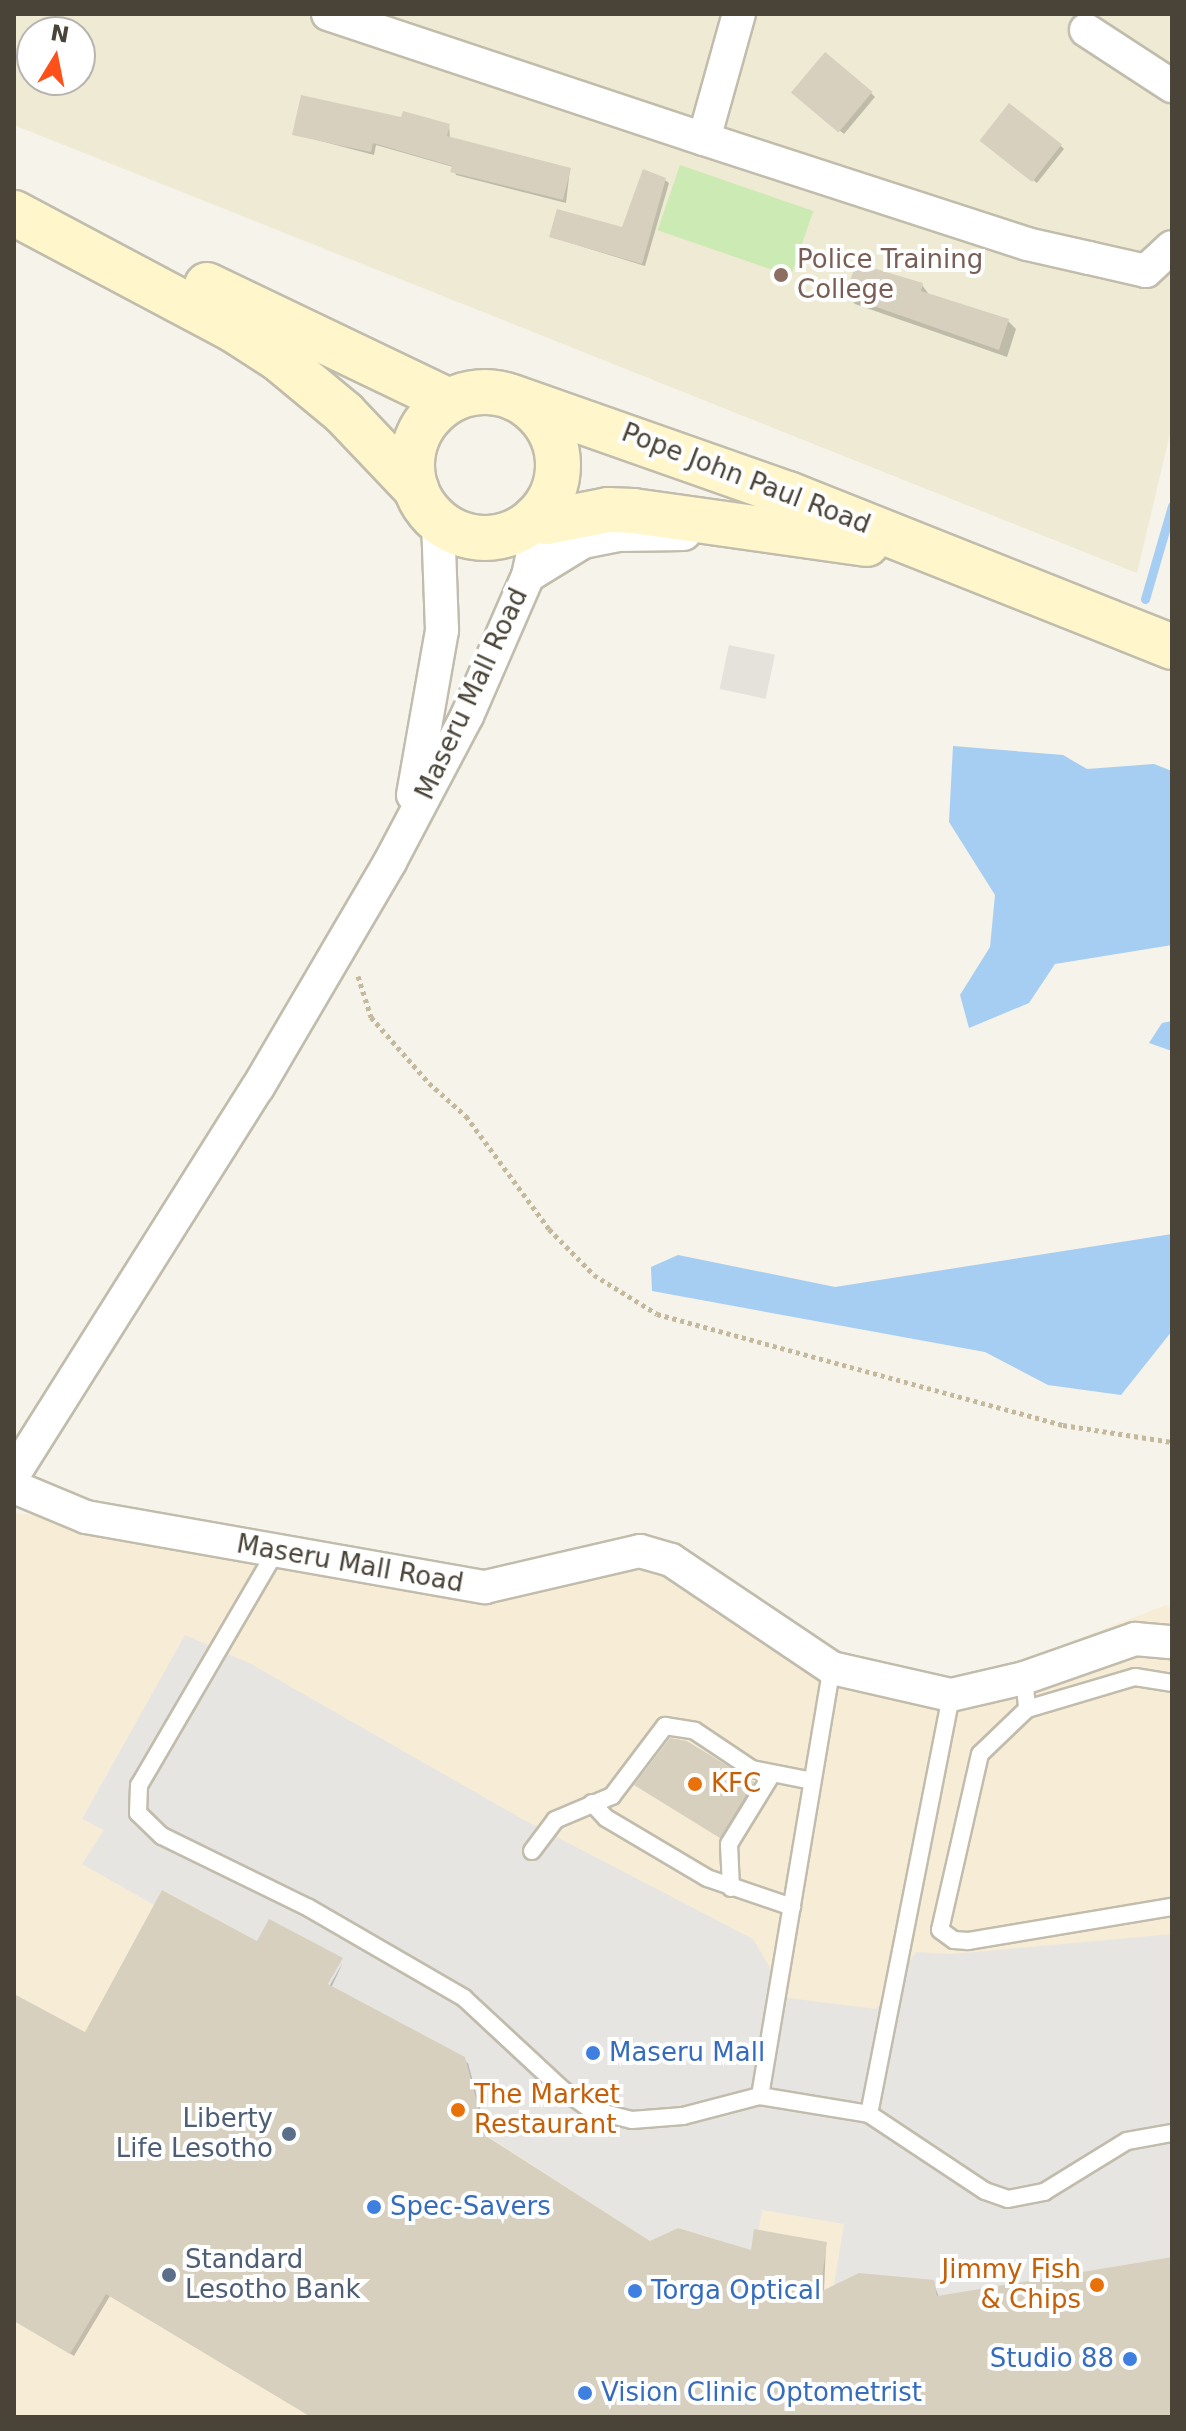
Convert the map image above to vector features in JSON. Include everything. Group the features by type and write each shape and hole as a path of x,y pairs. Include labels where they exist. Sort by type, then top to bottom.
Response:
{"main road":[{"path":"14,192 449,401"},
{"path":"14,213 234,330 279,359 344,413 427,505 460,534 485,538 510,534 533,520 557,481 557,451 546,424 512,397 487,392 449,401 419,432 412,461 427,505"},
{"name":"Pope John Paul Road","path":"512,397 621,432 979,567 1172,647"},
{"name":"Pope John Paul Road","path":"533,520 547,522 608,510 847,540 979,567"}],"street":[{"path":"328,14 1027,244 1146,271 1172,247"},
{"path":"704,139 739,14"},
{"path":"1086,30 1172,86"},
{"name":"Maseru Mall Road","path":"390,862 415,786 442,630 427,505"},
{"name":"Maseru Mall Road","path":"14,1474 347,941 390,862 467,716 528,576 536,539 533,520"},
{"path":"528,576 583,542 618,535 711,534 729,525"},
{"name":"Maseru Mall Road","path":"14,1487 86,1517 485,1587 640,1551 671,1560 832,1668 951,1695 1026,1693 1135,1639 1172,1642"}],"lane":[{"path":"276,1551 139,1785 142,1821 162,1836 309,1908 464,1998 563,2090 592,2110 632,2120 670,2117 760,2096 869,2114 985,2191 1008,2199 1044,2192 1127,2141 1172,2133"},
{"path":"760,2096 832,1668"},
{"path":"1172,1683 1135,1677 1026,1693 980,1754 940,1930 954,1940 968,1941 1172,1907"},
{"path":"869,2114 951,1695"},
{"path":"532,1851 555,1820 612,1796 665,1726 695,1731 752,1769 812,1781"},
{"path":"731,1888 729,1844 772,1774"},
{"path":"592,1803 606,1818 731,1888 792,1907"}],"path":[{"path":"347,941 371,1017 429,1083 466,1116 517,1189 594,1275 657,1314 1063,1425 1172,1442"}],"shaded area":[{"name":"Police Training College","path":"14,14 1172,14 1172,425 1137,573 14,125"},
{"path":"729,645 775,655 766,699 720,689"},
{"name":"Maseru Mall","path":"14,1513 321,1548 489,1583 649,1534 837,1663 952,1688 1166,1605 1172,1610 1172,2417 14,2417"},
{"path":"185,1635 251,1664 524,1820 753,1939 788,1998 876,2009 916,1952 952,1954 1172,1934 1172,2257 937,2296 933,2280 833,2291 844,2224 762,2210 750,2275 719,2240 678,2228 650,2241 486,2135 465,2057 328,1984 342,1959 257,1941 163,1890 154,1905 82,1864 104,1830 82,1819"}],"green space":[{"path":"680,165 813,211 791,276 658,230"}],"water":[{"path":"953,746 1063,755 1087,769 1154,764 1172,771 1172,945 1055,964 1029,1003 969,1028 960,995 990,947 995,895 949,822"},
{"path":"1172,1021 1172,1051 1149,1043 1162,1023"},
{"path":"1172,1234 1172,1331 1121,1395 1048,1385 985,1352 652,1291 651,1267 678,1255 835,1287"}],"building":[{"path":"825,52 872,92 838,132 791,93"},
{"path":"301,95 401,117 403,111 450,124 447,136 571,168 563,200 450,172 452,166 373,143 371,152 292,135"},
{"path":"1009,103 1062,144 1032,182 979,141"},
{"path":"643,169 666,178 642,264 549,237 557,209 622,227"},
{"path":"856,263 923,283 921,291 1009,319 999,350 845,296"},
{"name":"KFC","path":"670,1738 687,1741 754,1782 720,1838 634,1785"},
{"path":"162,1890 257,1941 269,1919 343,1958 328,1984 465,2057 486,2136 650,2241 678,2228 751,2250 754,2229 827,2242 820,2292 859,2273 934,2280 937,2296 1172,2257 1172,2417 311,2417 106,2294 70,2354 14,2321 14,1994 85,2032"}],"waterway":[{"path":"1145,599 1172,506"}],"place":[{"name":"Police Training College","path":"781,275"},
{"name":"KFC","path":"695,1784"},
{"name":"Maseru Mall","path":"593,2053"},
{"name":"The Market Restaurant","path":"458,2110"},
{"name":"Liberty Life Lesotho","path":"289,2134"},
{"name":"Spec-Savers","path":"374,2207"},
{"name":"Standard Lesotho Bank","path":"169,2275"},
{"name":"Jimmy Fish & Chips","path":"1097,2285"},
{"name":"Torga Optical","path":"635,2291"},
{"name":"Studio 88","path":"1130,2359"},
{"name":"Vision Clinic Optometrist","path":"585,2393"}]}
